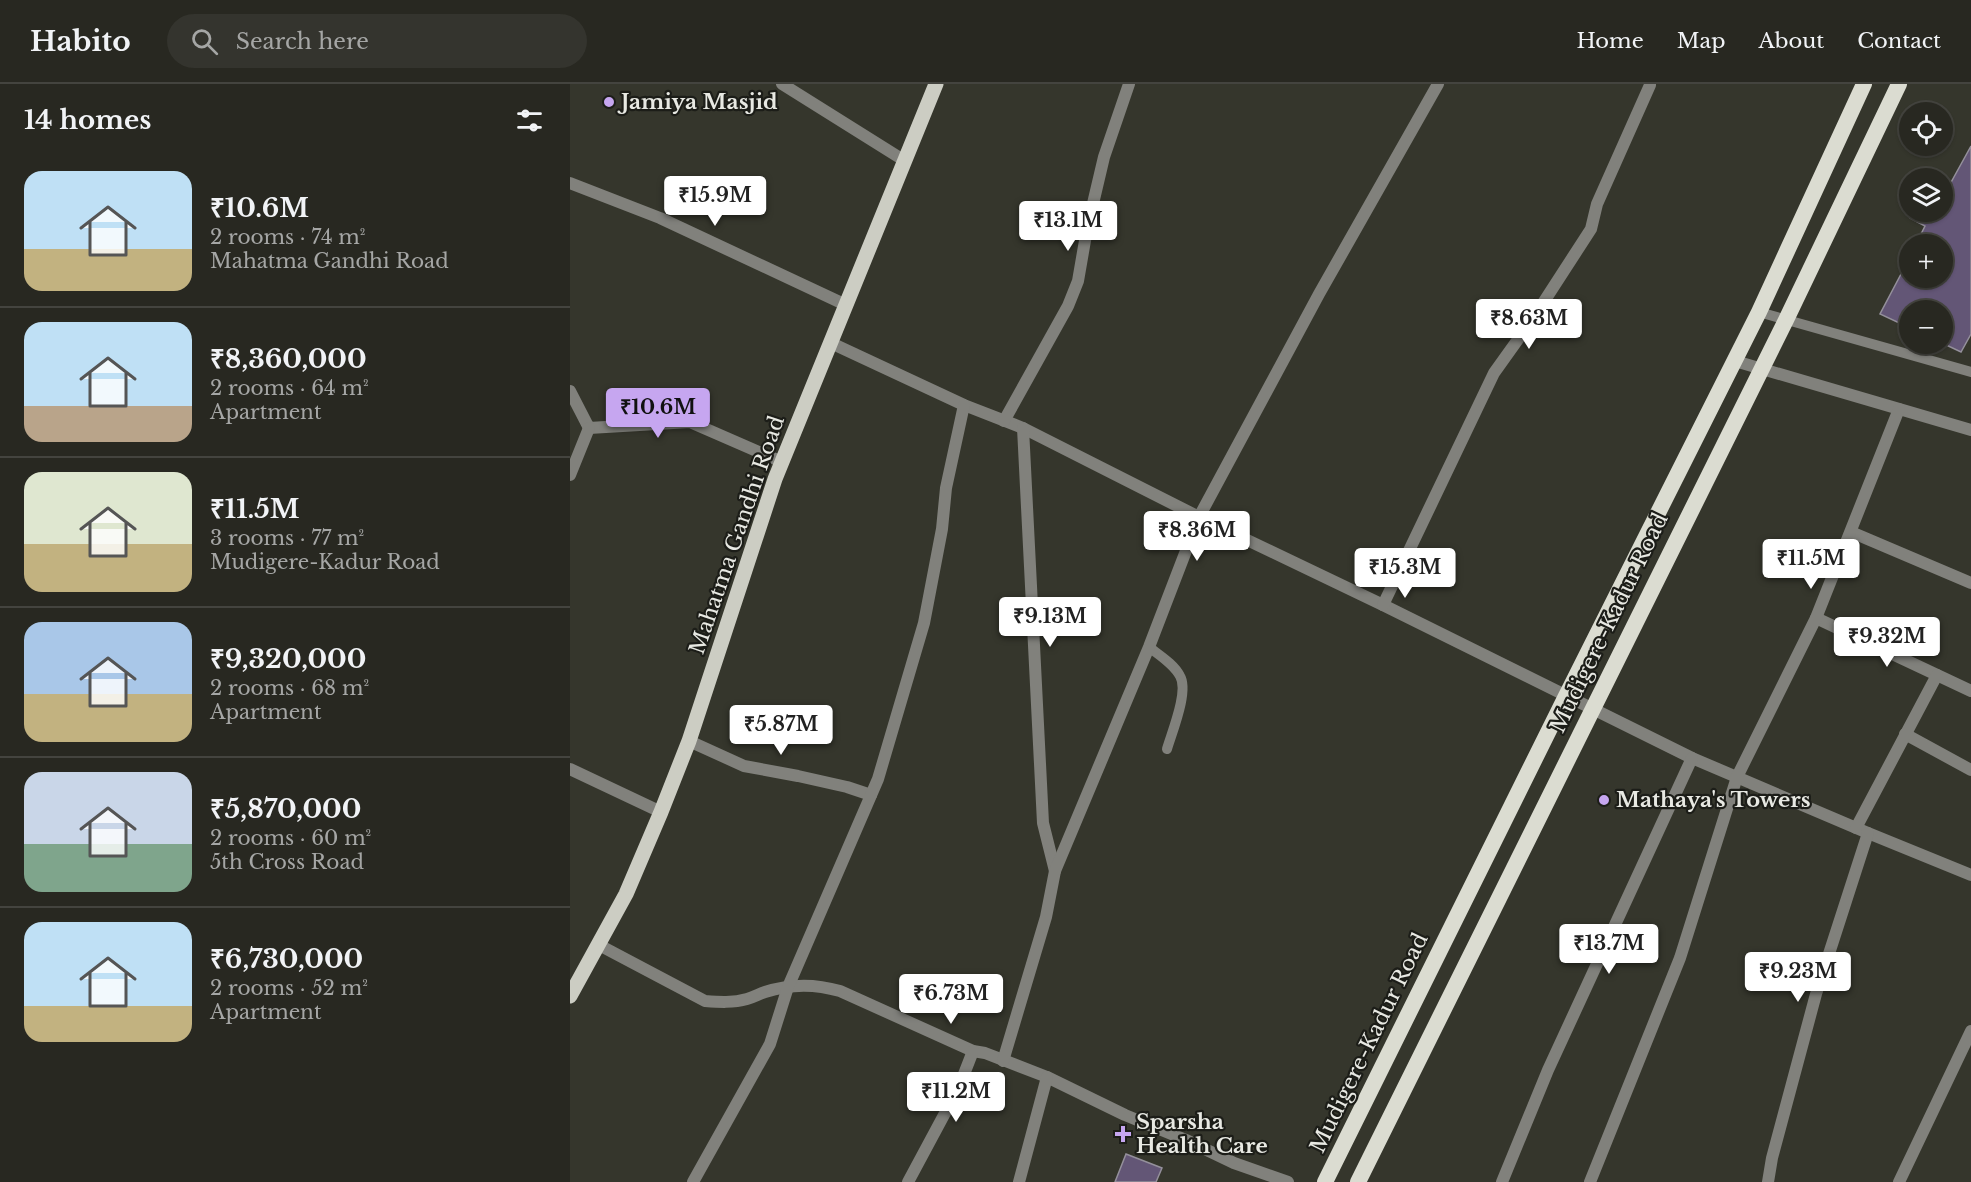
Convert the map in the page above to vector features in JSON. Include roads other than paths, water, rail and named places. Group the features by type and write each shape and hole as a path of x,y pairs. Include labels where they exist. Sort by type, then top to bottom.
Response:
{"highway":[{"name":"Mudigere-Kadur Road","path":"1325,1182 1735,361 1864,84"},
{"name":"Mudigere-Kadur Road","path":"1358,1182 1786,320 1899,84"}],"main road":[{"name":"Mahatma Gandhi Road","path":"570,996 626,894 661,813 689,741 782,462 936,84"}],"street":[{"path":"782,84 905,161"},
{"path":"1004,421 1068,306 1078,281 1104,157 1129,84"},
{"path":"1003,1061 1046,917 1055,871 1149,647 1199,517 1325,284 1438,84"},
{"path":"1383,605 1494,373 1534,317 1591,229 1597,204 1650,85"},
{"path":"570,183 660,218 846,305"},
{"path":"831,343 964,405 1023,428 1199,517 1692,758 1971,875"},
{"path":"1735,361 1971,430"},
{"path":"570,391 589,428 570,475"},
{"path":"693,1182 770,1044 788,987 878,779 924,623 942,529 946,488 964,405"},
{"path":"1590,1182 1680,958 1737,777 1816,618 1899,409"},
{"path":"589,428 690,422 782,462"},
{"path":"1023,428 1043,823 1055,871"},
{"path":"1851,532 1971,583"},
{"path":"1816,618 1971,691"},
{"path":"1856,828 1937,675"},
{"path":"1905,734 1971,770"},
{"path":"689,741 744,766 808,778 871,795"},
{"path":"1502,1182 1548,1070 1692,758"},
{"path":"570,769 661,813"},
{"path":"1768,1182 1772,1158 1816,994 1868,833"},
{"path":"599,945 705,1001 725,1002 748,999 766,991 811,985 840,991 973,1051 1047,1077 1125,1115 1234,1163 1288,1182"},
{"path":"1899,1182 1971,1031"},
{"path":"908,1182 959,1087 973,1051"},
{"path":"1019,1182 1047,1077"}],"lane":[{"path":"1759,312 1971,372"},
{"path":"1149,647 1173,667 1182,678 1182,702 1167,749"}],"place":[{"name":"Jamiya Masjid","path":"609,102"},
{"name":"Mathaya's Towers","path":"1604,800"},
{"name":"Sparsha Health Care","path":"1123,1134"}]}
